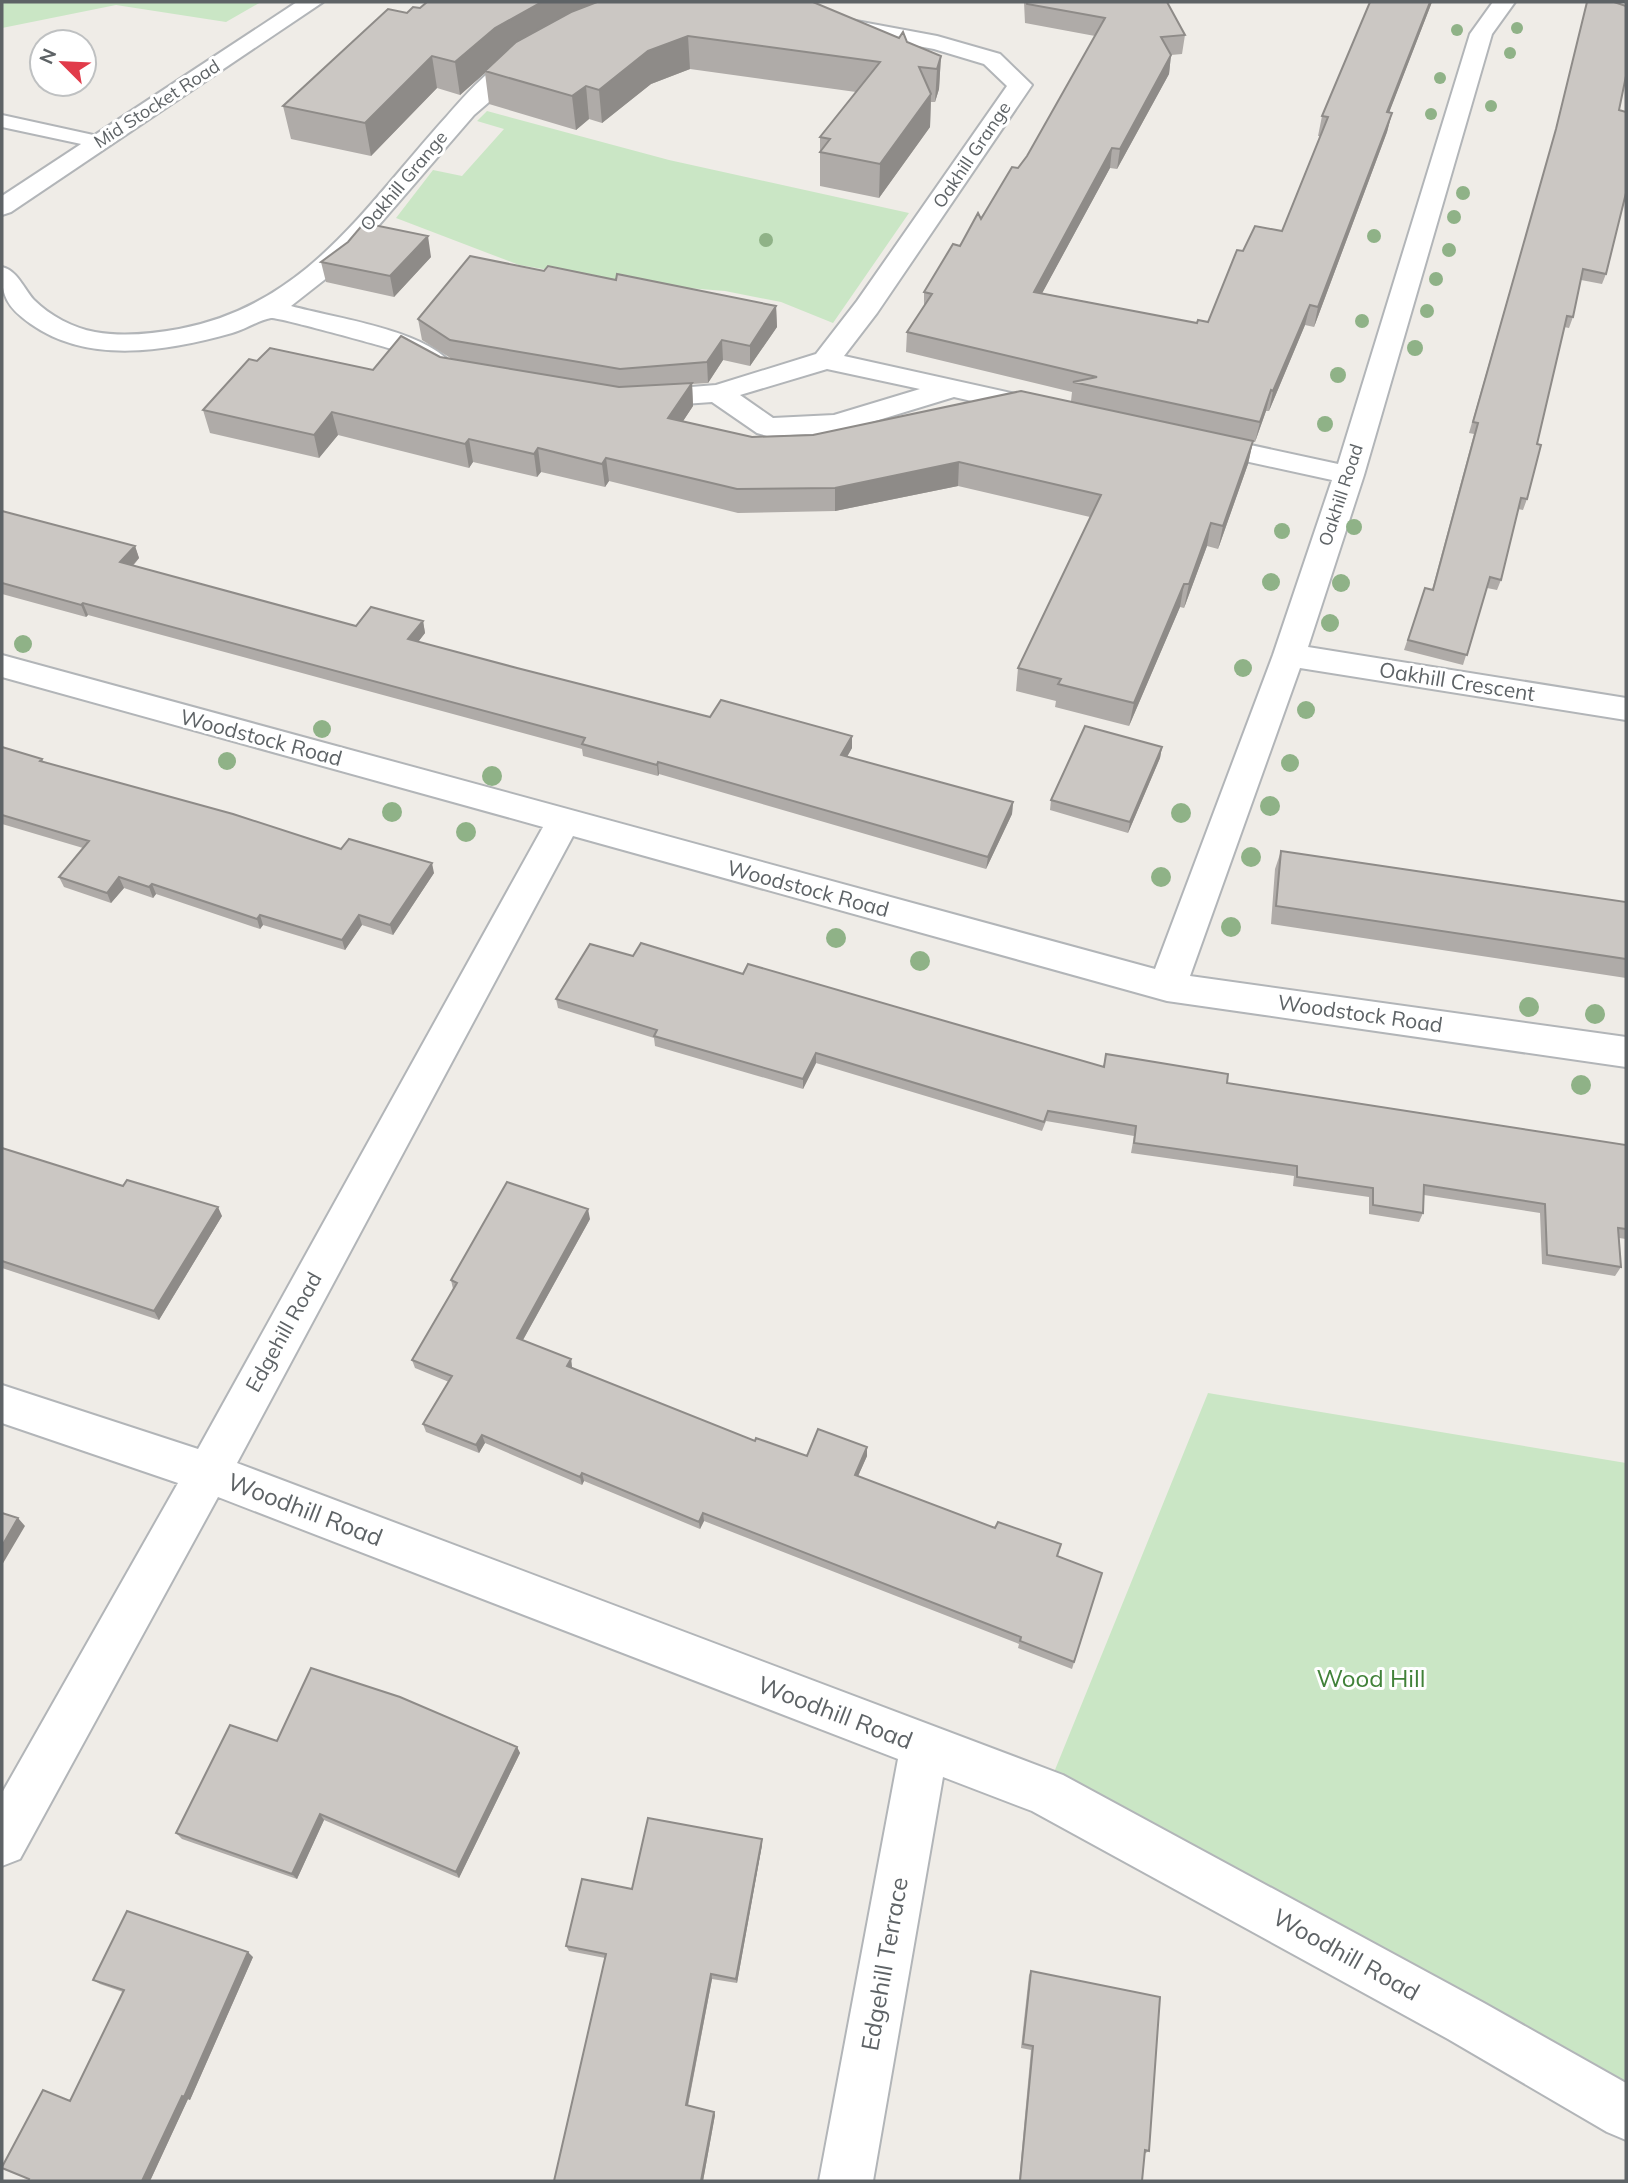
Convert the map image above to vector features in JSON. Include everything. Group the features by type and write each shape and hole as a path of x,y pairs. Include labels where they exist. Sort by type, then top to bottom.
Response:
{"street":[{"name":"Mid Stocket Road","path":"2,207 312,2"},
{"name":"Oakhill Road","path":"1167,987 1289,655 1349,475 1481,34 1504,2"},
{"name":"Oakhill Grange","path":"820,22 937,43 992,59 1020,85 826,360"},
{"name":"Oakhill Grange","path":"2,275 29,310 46,322 68,334 103,341 141,344 178,337 214,329 270,309 342,254 472,103 510,68 554,43"},
{"path":"270,309 406,345 445,370 459,373"},
{"path":"622,400 718,393 826,360 1075,415"},
{"path":"718,393 768,427 836,424 952,388"},
{"path":"1170,436 1349,475"},
{"name":"Oakhill Crescent","path":"1289,655 1626,709"},
{"name":"Woodstock Road","path":"2,666 1167,987 1626,1052"},
{"name":"Edgehill Road","path":"2,1841 208,1473 563,822"},
{"name":"Woodhill Road","path":"2,1404 208,1473 1046,1792 1466,2021 1626,2113"},
{"name":"Edgehill Terrace","path":"846,2181 924,1747"}],"lane":[{"path":"2,121 100,142"}],"green space":[{"path":"2,2 261,2 226,22 116,5 2,28"},
{"path":"487,111 669,160 909,213 833,323 781,302 725,291 626,283 519,265 396,218 433,170 462,176 504,129 477,121"},
{"name":"Wood Hill","path":"1208,1393 1626,1463 1626,2113 1466,2021 1046,1792"}],"building":[{"path":"427,2 542,2 495,28 455,62 432,56 365,123 283,106 388,9 407,13 413,7 420,8"},
{"path":"597,2 813,2 899,38 903,32 907,42 941,56 937,69 919,67 931,94 880,164 820,152 830,139 820,137 880,62 688,36 648,51 599,90 586,86 572,96 485,71 516,42 571,12"},
{"path":"1027,2 1167,2 1185,35 1161,37 1171,55 1120,149 1112,148 1034,292 1197,323 1198,320 1208,322 1237,250 1243,251 1255,226 1282,231 1328,117 1322,116 1370,2 1430,2 1387,112 1392,113 1318,307 1310,305 1273,391 1271,390 1260,422 1073,382 1097,377 907,332 932,294 924,292 953,244 960,246 978,213 981,219 1012,167 1018,168 1027,156 1105,18"},
{"path":"1587,2 1614,2 1626,6 1626,76 1619,110 1626,112 1626,193 1606,274 1583,269 1573,317 1567,316 1537,444 1541,445 1527,499 1521,498 1501,580 1490,577 1467,655 1408,640 1425,588 1433,590 1478,423 1473,422 1556,129"},
{"path":"364,223 428,236 390,276 321,262 348,242"},
{"path":"470,256 544,271 548,266 616,280 617,274 776,306 750,346 722,340 707,362 620,369 450,340 418,319"},
{"path":"401,336 440,357 619,387 692,383 668,418 752,437 813,435 1021,391 1253,441 1223,526 1211,523 1189,584 1184,584 1134,703 1058,684 1061,679 1018,668 1101,495 959,462 835,488 737,489 606,458 602,464 538,448 534,454 469,439 465,444 332,412 314,435 203,410 249,359 257,361 270,348 373,370"},
{"path":"2,511 135,546 120,562 356,626 371,607 423,621 408,639 710,717 721,700 852,736 841,755 1013,802 988,857 658,762 657,765 582,744 585,738 2,583"},
{"path":"1085,726 1162,747 1130,822 1051,800"},
{"path":"2,747 42,759 40,761 233,814 341,849 349,839 432,863 390,925 359,915 342,940 260,915 257,919 152,884 149,887 119,877 107,893 59,877 89,841 2,815"},
{"path":"1281,851 1626,902 1626,959 1276,906"},
{"path":"641,943 743,974 748,964 1104,1067 1106,1054 1228,1074 1227,1083 1626,1145 1626,1229 1618,1228 1621,1267 1547,1255 1545,1204 1424,1185 1423,1213 1373,1205 1373,1188 1297,1177 1297,1166 1134,1143 1136,1126 1048,1111 1044,1122 816,1053 803,1079 654,1036 657,1030 556,999 590,944 633,956"},
{"path":"2,1148 123,1186 127,1180 218,1207 154,1311 2,1261"},
{"path":"507,1182 588,1209 517,1338 571,1359 567,1366 755,1441 756,1438 807,1456 818,1429 867,1447 855,1475 995,1528 998,1522 1061,1544 1057,1556 1102,1573 1074,1662 1020,1641 1021,1637 703,1513 699,1522 582,1473 580,1477 482,1435 476,1445 423,1424 452,1376 412,1360 457,1283 451,1280"},
{"path":"2,1513 18,1518 2,1546"},
{"path":"311,1668 400,1697 517,1747 456,1872 320,1814 292,1874 176,1833 230,1725 277,1741"},
{"path":"648,1818 762,1839 736,1979 711,1974 686,2105 714,2112 701,2181 554,2181 606,1954 566,1946 582,1879 632,1889"},
{"path":"127,1911 248,1952 184,2097 182,2096 142,2181 28,2181 29,2179 2,2167 43,2090 70,2101 124,1990 93,1980"},
{"path":"1031,1971 1160,1997 1149,2151 1145,2150 1142,2181 1020,2181 1033,2046 1023,2044"}]}
